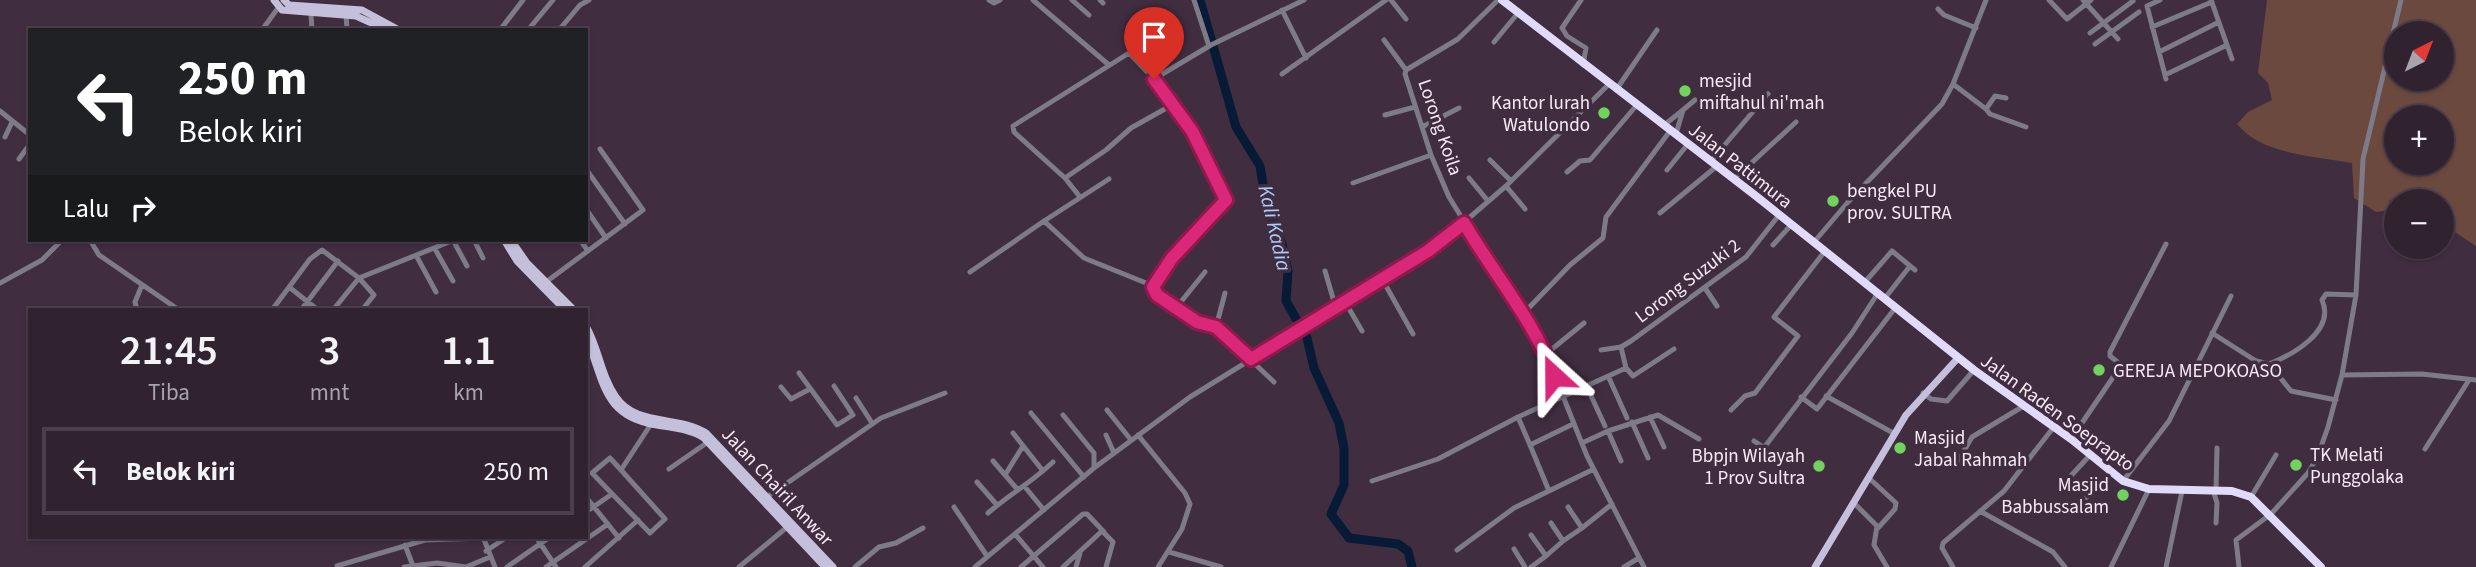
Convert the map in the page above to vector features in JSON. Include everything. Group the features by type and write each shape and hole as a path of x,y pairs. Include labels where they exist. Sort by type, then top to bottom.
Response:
{"highway":[{"name":"Jalan Pattimura","path":"1500,0 1734,179 1958,358"},
{"name":"Jalan Raden Soeprapto","path":"1958,358 2022,407 2071,439 2123,481 2149,489 2232,491 2251,497 2271,514 2321,567"}],"main road":[{"path":"280,4 311,14 346,14 369,20 383,28"},
{"path":"280,4 362,10 395,28"},
{"path":"505,242 517,261 563,308"},
{"path":"513,242 572,308"},
{"name":"Jalan Chairil Anwar","path":"588,331 612,391 621,404 641,416 699,428 753,486 786,528 824,567"},
{"name":"Jalan Chairil Anwar","path":"590,358 613,405 628,417 693,432 708,442 767,497 832,567"},
{"path":"1815,567 1895,434 1923,394 1958,358"}],"street":[{"path":"502,28 523,0"},
{"path":"530,28 553,0"},
{"path":"561,28 580,5 589,0"},
{"path":"989,0 994,3 1000,0"},
{"path":"1033,0 1109,65"},
{"path":"1072,0 1089,15"},
{"path":"1194,0 1210,46"},
{"path":"1154,79 1210,46 1304,0"},
{"path":"1282,74 1389,0 1406,19"},
{"name":"Lorong Koila","path":"1500,0 1458,39 1406,69 1415,107 1431,155 1464,223 1546,354 1573,424 1644,567"},
{"path":"1581,0 1562,28 1567,36 1586,48 1583,65"},
{"path":"1814,242 1849,201 1937,110 1953,85 1986,0"},
{"path":"2049,0 2067,19 2087,1 2118,39"},
{"path":"2160,0 2147,6 2165,77 2227,46"},
{"path":"2238,567 2236,540 2271,514 2313,466 2336,400 2356,295 2363,159 2401,0"},
{"path":"2090,33 2133,1"},
{"path":"2152,27 2211,1 2232,59"},
{"path":"262,28 280,4"},
{"path":"1938,9 1944,15 1976,28"},
{"path":"1282,10 1306,58"},
{"path":"2095,44 2139,12"},
{"path":"1494,42 1518,13"},
{"path":"311,14 312,28"},
{"path":"346,14 347,28"},
{"path":"2159,52 2219,22"},
{"path":"975,567 1138,435 1311,320 1428,251 1464,223 1612,88 1657,30"},
{"path":"1384,40 1406,69"},
{"path":"1080,197 1065,178 1012,128 1131,53 1154,79 1207,157 1226,200 1172,258 1153,287"},
{"path":"1953,85 1993,116 2026,127"},
{"path":"1660,213 1714,164 1768,94"},
{"path":"1986,108 1995,96 2006,98"},
{"path":"1523,314 1570,265 1603,238 1606,217 1682,110 1695,100"},
{"path":"1065,178 1112,146 1131,128 1172,105"},
{"path":"1567,172 1580,161 1590,160 1636,106"},
{"path":"1385,115 1415,107"},
{"path":"1422,127 1459,108"},
{"path":"1670,130 1682,110"},
{"path":"0,111 28,133"},
{"path":"5,137 12,121"},
{"path":"1734,179 1796,122"},
{"path":"1667,170 1688,144"},
{"path":"19,159 28,147"},
{"path":"546,282 643,210 600,149"},
{"path":"1353,183 1431,155"},
{"path":"1490,160 1525,209"},
{"path":"588,172 625,224"},
{"path":"1469,178 1488,201"},
{"path":"970,272 1109,179"},
{"path":"588,212 606,238"},
{"name":"Lorong Suzuki 2","path":"1601,350 1621,347 1705,288 1749,254 1779,215"},
{"path":"1044,221 1084,258 1153,287 1157,295 1176,308 1203,325 1216,327 1274,382"},
{"path":"1773,245 1791,225"},
{"path":"0,283 42,260 60,242"},
{"path":"91,242 95,251 176,308"},
{"path":"335,308 359,278 450,242"},
{"path":"455,242 467,266"},
{"path":"475,242 483,258"},
{"path":"581,242 588,251"},
{"path":"2071,439 2118,370 2120,364 2110,356 2110,352 2166,244"},
{"path":"435,249 453,281"},
{"path":"273,308 310,259 322,250 373,291 363,308"},
{"path":"1731,410 1745,396 1755,393 1798,336 1774,317 1825,251"},
{"path":"1754,442 1763,447 1852,333 1856,322 1912,268 1892,251 1865,282"},
{"path":"416,257 436,292"},
{"path":"303,308 338,261"},
{"path":"1325,271 1335,306"},
{"path":"1176,308 1205,272"},
{"path":"1381,277 1412,334"},
{"path":"136,308 135,302 142,285"},
{"path":"289,287 316,308"},
{"path":"1705,288 1717,306"},
{"path":"1216,327 1225,293"},
{"path":"2212,333 2256,361 2269,364 2308,342 2325,314 2322,300 2326,294 2356,295"},
{"path":"2123,481 2169,421 2231,296"},
{"path":"1344,300 1362,331"},
{"path":"1801,397 1817,409 1896,307"},
{"path":"1546,354 1584,323"},
{"path":"1621,347 1626,368 1636,375 1674,348"},
{"path":"2269,364 2278,379 2291,391 2336,400"},
{"path":"1372,481 1438,459 1518,417 1626,368"},
{"path":"1923,394 1931,399 1947,401 1974,370"},
{"path":"799,373 835,424 844,422 852,413 834,386"},
{"path":"2342,375 2422,374 2473,380 2425,449"},
{"path":"1609,378 1648,458"},
{"path":"781,387 791,399 810,389"},
{"path":"1587,387 1621,461"},
{"path":"767,497 872,423 945,393"},
{"path":"1826,396 1895,434"},
{"path":"856,398 872,423"},
{"path":"1958,461 1972,437 2022,407"},
{"path":"1107,410 1131,440"},
{"path":"1031,412 1084,477"},
{"path":"1063,415 1094,453 1094,468"},
{"path":"1582,443 1606,428 1630,420 1662,416 1699,439"},
{"path":"1518,417 1549,491"},
{"path":"1650,417 1664,447"},
{"path":"844,422 853,436"},
{"path":"621,470 651,424"},
{"path":"1530,445 1573,424"},
{"path":"1953,567 1942,548 1943,543 2014,480 2053,428"},
{"path":"1013,433 1043,471"},
{"path":"1106,435 1114,453"},
{"path":"1138,435 1185,493 1190,504 1182,529 1158,567"},
{"path":"669,469 708,442"},
{"path":"1005,475 1023,446"},
{"path":"2216,523 2217,503 2214,490 2217,449"},
{"path":"2068,479 2091,454"},
{"path":"2251,497 2276,455"},
{"path":"588,468 650,533 665,519 610,458 592,472"},
{"path":"993,461 1018,490"},
{"path":"988,513 1025,487 1053,462"},
{"path":"1457,550 1514,508 1594,469"},
{"path":"2076,508 2112,472"},
{"path":"1870,479 1896,503 1895,509 1878,528 1874,545 1887,567"},
{"path":"976,482 997,505"},
{"path":"1025,487 1044,510"},
{"path":"2111,567 2149,489"},
{"path":"2166,567 2182,491"},
{"path":"588,511 612,494"},
{"path":"588,500 619,538"},
{"path":"1854,503 1878,528"},
{"path":"1531,567 1612,504"},
{"path":"954,507 987,556"},
{"path":"1568,507 1582,528"},
{"path":"1980,511 2053,552 2065,567"},
{"path":"1021,567 1084,513 1113,542 1106,567"},
{"path":"586,567 638,520"},
{"path":"1551,523 1563,541"},
{"path":"546,567 555,565 608,524"},
{"path":"738,567 786,528"},
{"path":"855,567 878,547 899,542 923,528"},
{"path":"1063,567 1104,531"},
{"path":"1015,534 1043,567"},
{"path":"1531,535 1546,556"},
{"path":"337,566 405,545 436,539"},
{"path":"484,539 495,567"},
{"path":"404,567 437,563 466,567 488,554 505,539"},
{"path":"537,539 555,565"},
{"path":"506,567 547,539"},
{"path":"405,545 413,566"},
{"path":"1514,549 1525,567"},
{"path":"1169,552 1221,567"},
{"path":"1076,567 1080,553"},
{"path":"1624,567 1639,558"}],"shaded area":[{"path":"2267,0 2476,0 2476,246 2454,232 2454,189 2384,189 2384,211 2376,212 2354,198 2352,163 2275,148 2248,134 2237,124 2248,112 2272,100 2268,83 2258,73"}],"waterway":[{"name":"Kali Kadia","path":"1200,0 1236,127 1260,166 1265,197 1282,244 1288,271 1286,301 1307,338 1314,368 1339,423 1344,448 1344,485 1331,514 1349,538 1398,544 1408,551 1412,567"}],"place":[{"name":"mesjid miftahul ni'mah","path":"1685,91"},
{"name":"Kantor lurah Watulondo","path":"1604,113"},
{"name":"bengkel PU prov. SULTRA","path":"1833,201"},
{"name":"GEREJA MEPOKOASO","path":"2099,370"},
{"name":"Masjid Jabal Rahmah","path":"1900,448"},
{"name":"TK Melati Punggolaka","path":"2296,465"},
{"name":"Bbpjn Wilayah 1 Prov Sultra","path":"1819,466"},
{"name":"Masjid Babbussalam","path":"2123,495"}],"route":[{"path":"1154,79 1192,131 1226,200 1169,262 1153,287 1157,295 1200,324 1216,327 1251,359 1368,285 1428,251 1464,223 1492,271 1523,314 1546,354 1554,376"}]}
